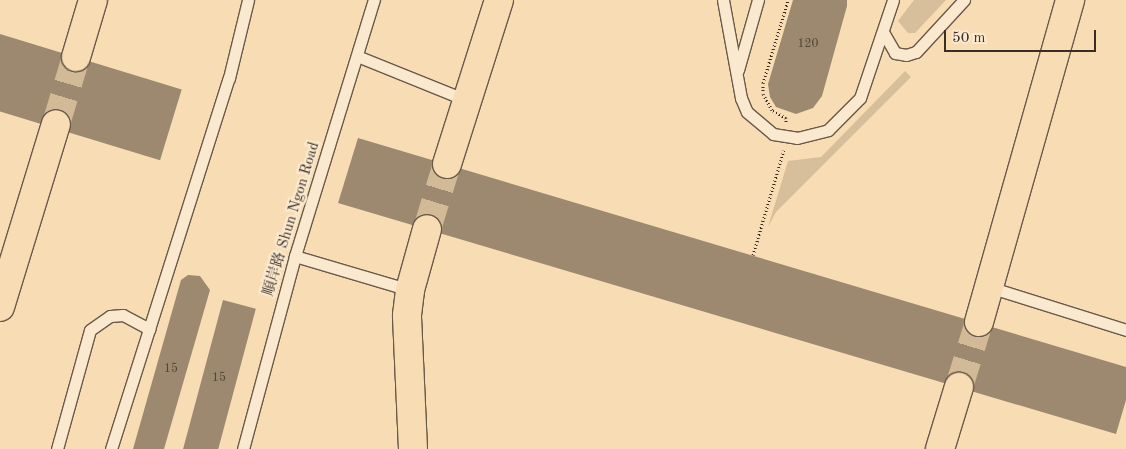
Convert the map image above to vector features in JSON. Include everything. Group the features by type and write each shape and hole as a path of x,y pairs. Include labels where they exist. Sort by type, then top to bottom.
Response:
{"highway":[{"path":"76,57 93,0"},
{"path":"446,164 499,0"},
{"path":"979,322 1070,0"},
{"path":"0,307 56,124"},
{"path":"413,449 407,339 410,290 427,229"},
{"path":"940,449 959,387"}],"lane":[{"path":"111,449 229,78 248,0"},
{"name":"順岸路 Shun Ngon Road","path":"244,449 295,256 374,0"},
{"path":"723,0 746,112 764,129 781,137 815,136 842,119 860,98 893,0"},
{"path":"738,72 758,0"},
{"path":"883,32 895,53 906,55 916,52 964,0"},
{"path":"357,56 466,100"},
{"path":"295,256 410,290"},
{"path":"989,287 1126,330"},
{"path":"57,449 90,330 110,316 123,315 149,329"}],"shaded area":[{"path":"914,0 946,0 915,33 908,33 898,21"},
{"path":"905,71 911,77 776,212 768,227 788,161 821,157"}],"building":[{"path":"793,0 847,0 847,6 822,96 813,108 796,114 776,107 770,97 768,84"},
{"path":"0,34 182,90 160,160 0,111"},
{"path":"358,138 1126,367 1126,400 1116,434 338,203"},
{"path":"188,275 200,276 210,290 164,449 133,449 181,280"},
{"path":"223,300 256,309 218,449 183,449"}],"tunnel":[{"path":"56,124 76,57"},
{"path":"427,229 447,164"},
{"path":"959,387 979,322"}]}
